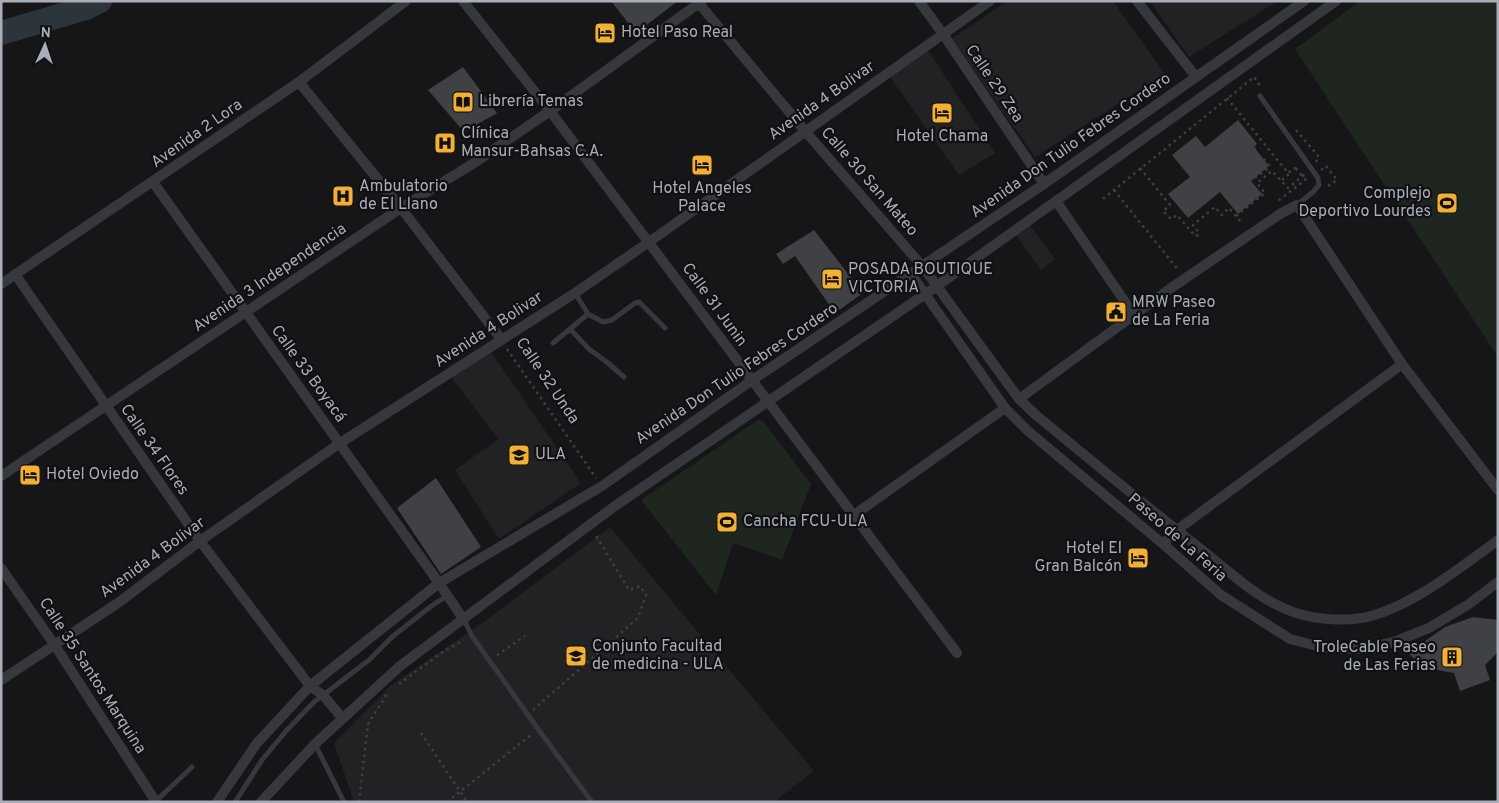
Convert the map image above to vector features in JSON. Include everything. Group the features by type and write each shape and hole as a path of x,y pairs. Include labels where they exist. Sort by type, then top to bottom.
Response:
{"street":[{"name":"Avenida 2 Lora","path":"1,284 299,82 406,1"},
{"name":"Calle 31 Junin","path":"463,1 550,111 957,653"},
{"name":"Calle 29 Zea","path":"919,1 1044,184"},
{"name":"Avenida 4 Bolivar","path":"1,680 118,603 200,541 340,444 649,242 990,1"},
{"path":"1137,1 1196,77"},
{"name":"Avenida Don Tulio Febres Cordero","path":"217,802 257,743 310,686 439,583 602,486 751,381 1044,184 1304,1"},
{"path":"260,802 315,744 400,666 615,506 925,293 938,286 1336,1"},
{"name":"Avenida 3 Independencia","path":"1,476 401,208 474,163 550,111 700,2"},
{"name":"Calle 30 San Mateo","path":"700,2 805,130 938,286"},
{"name":"Calle 32 Unda","path":"299,82 401,208 501,339"},
{"name":"Calle 33 Boyacá","path":"153,182 464,620"},
{"path":"1056,201 1134,315"},
{"path":"938,286 1020,399 1134,315 1280,214 1297,205 1402,364 1498,490"},
{"name":"Calle 34 Flores","path":"15,274 200,541 310,686"},
{"name":"Paseo de La Feria","path":"911,274 1005,408 1028,432 1221,595 1290,639 1325,648 1362,649 1394,642 1429,628 1469,604 1498,582"},
{"path":"1162,544 1177,530 1402,364"},
{"name":"Paseo de La Feria","path":"1020,399 1037,416 1177,530 1265,598 1296,613 1336,620 1370,616 1402,604 1449,575 1498,540"},
{"path":"854,516 1005,408"},
{"name":"Calle 35 Santos Marquina","path":"1,568 54,644 156,802"},
{"path":"310,686 324,695 343,720"}],"lane":[{"path":"1260,96 1318,178 1319,185 1314,192 1297,205"},
{"path":"575,292 588,314 603,322 612,320 635,303 640,302 665,328"},
{"path":"553,343 588,314"},
{"path":"570,329 589,349 624,377"},
{"path":"235,802 262,760 314,702 369,660 392,637 448,595"},
{"path":"464,620 472,636 592,802"},
{"path":"315,744 344,802"},
{"path":"156,802 192,767"}],"path":[{"path":"1103,199 1254,77 1265,92"},
{"path":"1227,98 1288,173 1297,166 1296,168"},
{"path":"1295,128 1319,158 1313,165"},
{"path":"1254,147 1255,149 1240,163 1253,179 1269,168 1269,165 1263,158 1265,156"},
{"path":"1316,171 1320,171 1326,166 1337,180 1322,191"},
{"path":"1140,168 1170,205 1163,211 1171,219 1177,215 1195,236 1199,233 1193,225 1216,208 1222,215 1230,208 1242,223"},
{"path":"1296,168 1302,176 1306,177 1305,180"},
{"path":"1282,180 1296,168"},
{"path":"1236,216 1265,193 1257,183 1272,171 1288,188 1302,176"},
{"path":"1114,190 1181,273"},
{"path":"1312,218 1324,208"},
{"name":"Calle 32 Unda","path":"501,339 602,486"},
{"path":"528,715 638,618 646,595 640,586 629,590 590,526"},
{"path":"397,685 444,651 472,636"},
{"path":"489,660 525,636"},
{"path":"360,802 368,724 390,691"},
{"path":"447,802 538,729"},
{"path":"421,733 467,802"}],"shaded area":[{"path":"1007,1 1113,1 1165,74 1035,157 952,39"},
{"path":"1150,1 1278,1 1189,57"},
{"name":"Complejo Deportivo Lourdes","path":"1360,1 1498,1 1498,357 1295,49"},
{"name":"Hotel Chama","path":"926,47 995,153 959,175 888,74"},
{"path":"1029,224 1055,259 1041,270 1015,234"},
{"name":"ULA","path":"487,346 581,483 499,539 455,470 498,439 448,373"},
{"name":"Cancha FCU-ULA","path":"758,420 763,421 811,484 782,560 733,543 716,595 641,500"},
{"name":"Conjunto Facultad de medicina - ULA","path":"610,527 814,771 774,802 354,802 334,743 391,685 478,626"}],"building":[{"path":"611,1 678,1 636,33"},
{"name":"Librería Temas","path":"463,67 497,113 464,132 428,90"},
{"path":"1238,120 1257,144 1254,147 1269,166 1251,181 1262,194 1238,214 1220,192 1188,218 1168,194 1190,177 1172,155 1196,136 1205,147"},
{"name":"POSADA BOUTIQUE VICTORIA","path":"814,230 863,293 835,313 795,256 783,264 776,254"},
{"path":"436,478 481,547 441,574 397,508"},
{"name":"TroleCable Paseo de Las Ferias","path":"1473,617 1498,620 1498,652 1485,665 1490,680 1460,691 1454,673 1431,669 1432,664 1417,661 1408,653 1445,627"}],"waterway":[{"path":"1,33 86,8 100,1"}],"place":[{"name":"Hotel Paso Real","path":"605,33"},
{"name":"Librería Temas","path":"463,102"},
{"name":"Hotel Chama","path":"942,113"},
{"name":"Clínica Mansur-Bahsas C.A.","path":"445,143"},
{"name":"Hotel Angeles Palace","path":"702,165"},
{"name":"Ambulatorio de El Llano","path":"343,196"},
{"name":"Complejo Deportivo Lourdes","path":"1447,203"},
{"name":"POSADA BOUTIQUE VICTORIA","path":"832,279"},
{"name":"MRW Paseo de La Feria","path":"1116,312"},
{"name":"ULA","path":"519,455"},
{"name":"Hotel Oviedo","path":"30,475"},
{"name":"Cancha FCU-ULA","path":"727,522"},
{"name":"Hotel El Gran Balcón","path":"1138,558"},
{"name":"Conjunto Facultad de medicina - ULA","path":"576,656"},
{"name":"TroleCable Paseo de Las Ferias","path":"1452,657"}]}
